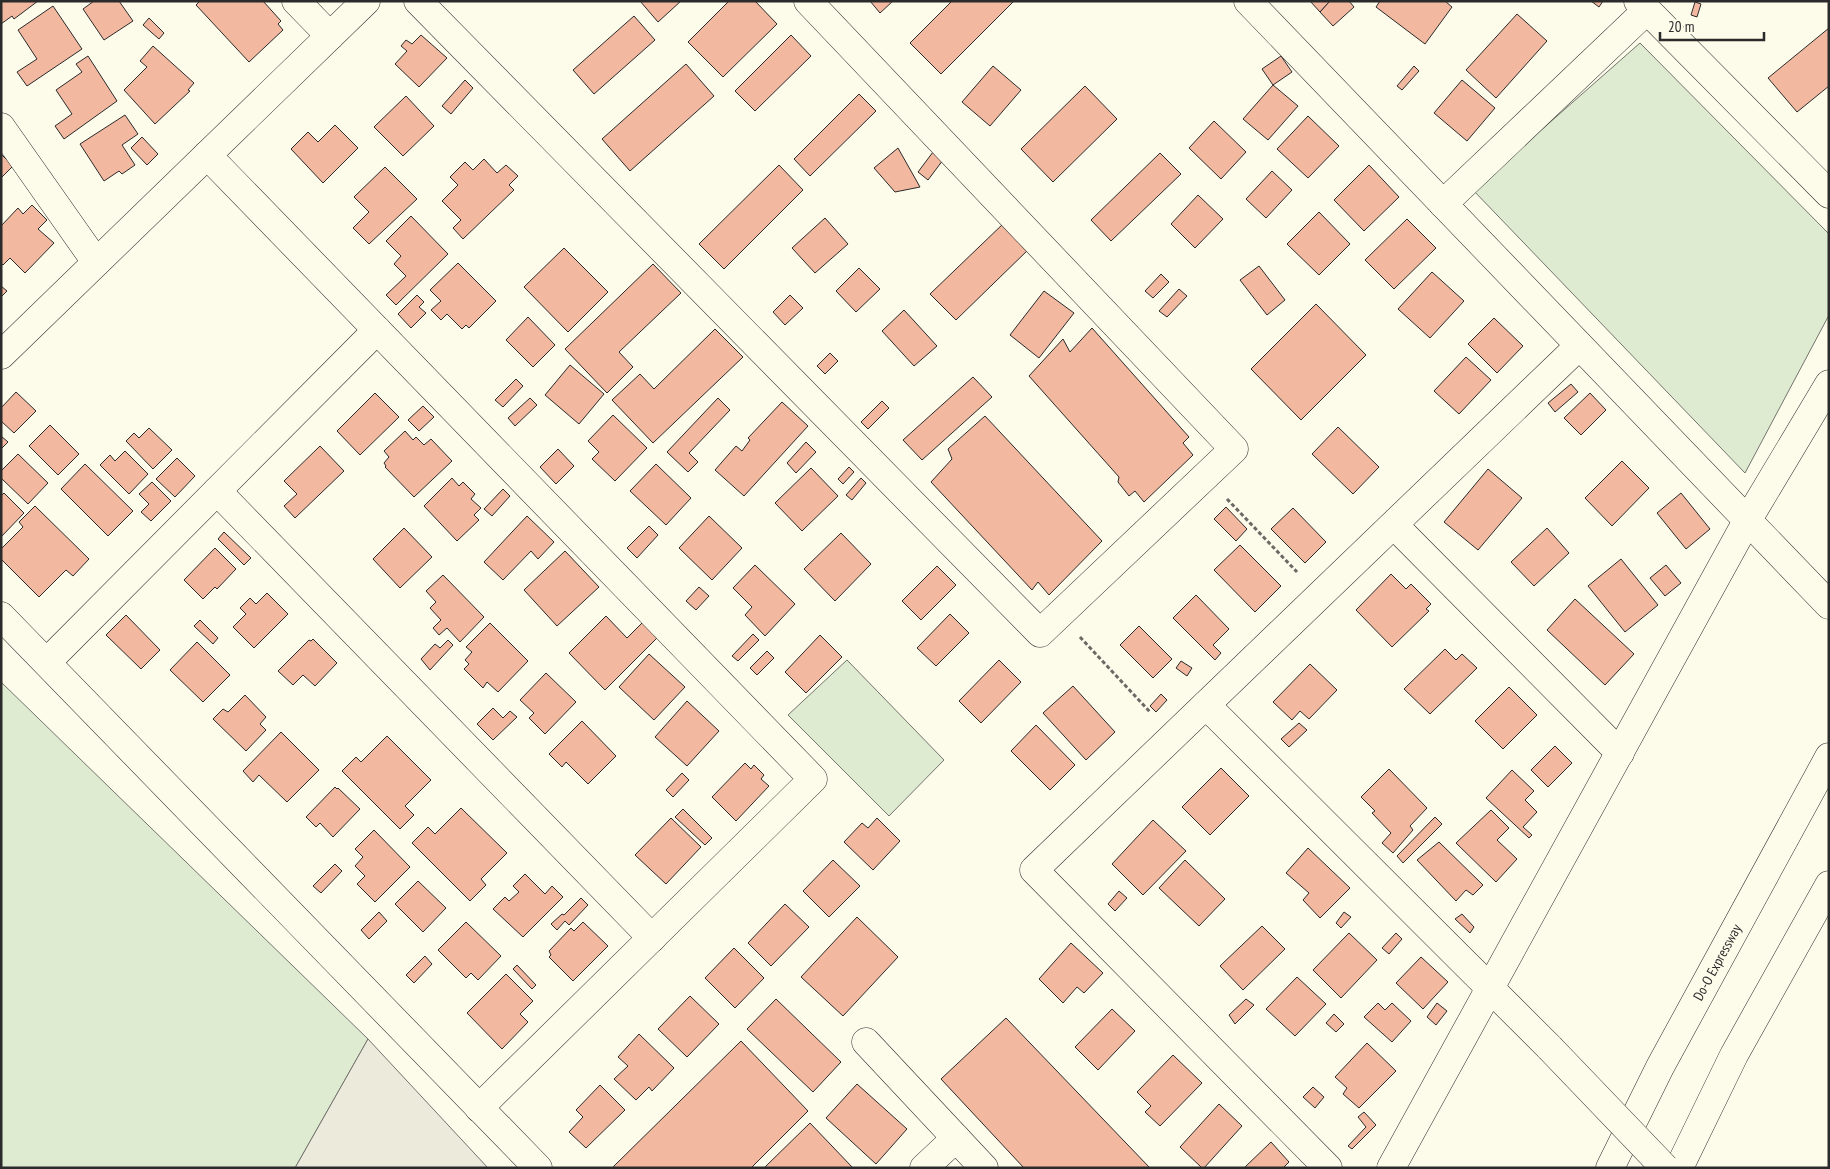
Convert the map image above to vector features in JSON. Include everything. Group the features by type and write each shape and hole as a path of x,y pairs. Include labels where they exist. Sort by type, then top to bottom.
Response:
{"main road":[{"path":"296,1 330,36"},
{"path":"1,354 366,1"},
{"path":"418,1 1040,633 1234,450 808,1"},
{"path":"1248,1 1829,605"},
{"path":"1443,204 1643,6 1829,194"},
{"path":"1,127 96,262"},
{"path":"207,155 812,779 480,1108"},
{"path":"47,662 377,330"},
{"path":"1328,1168 1034,870 1579,346"},
{"path":"1391,1168 1747,521 1829,384"},
{"path":"217,491 652,938"},
{"path":"1394,525 1620,753"},
{"path":"1,616 538,1168"},
{"path":"1206,705 1550,1048 1665,1168"},
{"name":"Do-O Expressway","path":"1610,1168 1660,1067 1829,758"},
{"path":"1678,1168 1734,1055 1829,885"},
{"path":"866,1042 984,1168"},
{"path":"924,1168 956,1138"}],"path":[{"path":"1206,477 1320,595"},
{"path":"1059,615 1172,737"}],"green space":[{"path":"1640,43 1829,234 1829,315 1745,473 1473,190"},
{"path":"847,660 944,760 889,816 788,715"},
{"path":"1,682 368,1039 295,1168 1,1168"}],"shaded area":[{"path":"368,1039 488,1168 295,1168"}],"building":[{"path":"1,1 38,1 14,19 12,16 1,24"},
{"path":"94,1 119,1 133,21 104,40 83,9"},
{"path":"200,1 263,1 281,21 278,24 283,30 249,62 196,5"},
{"path":"640,1 681,1 658,22"},
{"path":"729,1 755,1 777,24 723,77 688,42"},
{"path":"870,1 893,1 880,13"},
{"path":"952,1 1014,1 941,74 910,43"},
{"path":"1310,1 1330,1 1320,12"},
{"path":"1330,1 1349,1 1354,7 1333,26 1320,12"},
{"path":"1380,1 1445,1 1452,7 1425,44 1376,7"},
{"path":"1591,1 1603,1 1599,7"},
{"path":"1695,2 1701,4 1697,17 1691,15"},
{"path":"53,6 82,49 27,86 17,72 37,59 18,30"},
{"path":"1517,14 1547,41 1496,98 1466,70"},
{"path":"634,16 655,40 594,94 573,70"},
{"path":"149,18 164,33 159,39 143,25"},
{"path":"1829,28 1829,86 1797,112 1768,78"},
{"path":"421,35 447,58 419,87 395,64 407,51 401,46 406,40 412,44"},
{"path":"791,35 811,56 755,111 735,91"},
{"path":"153,46 194,83 188,90 190,91 155,124 124,90 147,67 140,61"},
{"path":"88,56 117,101 64,139 55,126 72,114 56,90 82,72 76,64"},
{"path":"1281,56 1292,72 1273,85 1262,69"},
{"path":"686,64 714,96 630,171 602,139"},
{"path":"993,66 1021,90 990,126 962,102"},
{"path":"1414,66 1419,71 1402,90 1397,86"},
{"path":"465,80 473,88 451,114 442,106"},
{"path":"1462,80 1495,108 1467,141 1434,113"},
{"path":"1273,85 1298,106 1268,140 1243,119"},
{"path":"1085,86 1117,119 1053,182 1021,149"},
{"path":"859,94 876,111 810,176 794,159"},
{"path":"406,96 434,126 403,156 374,127"},
{"path":"125,115 138,134 122,145 135,165 122,174 119,171 104,181 80,144"},
{"path":"1308,116 1339,146 1308,178 1277,149"},
{"path":"1214,121 1246,152 1221,179 1189,148"},
{"path":"335,125 358,148 323,183 291,149 308,132 318,142"},
{"path":"142,137 158,154 147,165 131,148"},
{"path":"898,148 920,187 895,192 874,168"},
{"path":"933,152 943,160 928,180 918,172"},
{"path":"1160,153 1181,174 1111,241 1091,220"},
{"path":"1,154 13,166 1,178"},
{"path":"484,159 497,173 506,165 518,176 509,185 514,190 463,239 453,228 461,220 442,201 458,185 450,177 465,162 473,170"},
{"path":"779,165 803,190 724,269 699,244"},
{"path":"1369,165 1399,197 1364,231 1334,200"},
{"path":"385,167 417,199 369,244 353,228 369,212 354,197"},
{"path":"1272,171 1292,190 1266,218 1246,199"},
{"path":"1198,195 1223,219 1195,248 1171,224"},
{"path":"32,205 47,220 38,229 54,243 25,273 10,258 3,265 1,263 1,226 18,208 23,214"},
{"path":"1319,212 1350,244 1319,275 1287,244"},
{"path":"411,216 448,254 396,305 386,295 406,276 394,264 401,256 386,241"},
{"path":"825,218 848,244 815,273 792,248"},
{"path":"1407,219 1436,248 1394,289 1365,260"},
{"path":"1005,222 1030,248 956,320 930,294"},
{"path":"564,248 608,292 568,332 524,287"},
{"path":"458,263 496,301 469,328 466,325 462,329 447,314 441,320 431,310 441,301 430,290"},
{"path":"653,264 681,293 619,352 633,367 607,393 565,349"},
{"path":"1259,266 1285,300 1267,315 1240,280"},
{"path":"859,268 880,289 856,312 836,291"},
{"path":"1432,272 1464,301 1430,338 1398,309"},
{"path":"1161,274 1169,282 1153,298 1145,291"},
{"path":"1,286 7,291 1,297"},
{"path":"1179,289 1187,296 1167,317 1159,311"},
{"path":"1044,291 1074,313 1039,358 1010,335"},
{"path":"417,295 424,302 419,307 426,313 411,328 398,314"},
{"path":"790,295 803,308 785,325 773,312"},
{"path":"1316,304 1366,355 1301,420 1251,369"},
{"path":"904,310 937,346 914,366 882,331"},
{"path":"528,317 555,345 533,367 506,340"},
{"path":"1494,318 1523,346 1497,373 1468,344"},
{"path":"1092,328 1189,437 1183,443 1193,455 1144,502 1135,491 1129,496 1118,482 1119,477 1029,376 1063,339 1070,352"},
{"path":"715,329 743,357 653,443 612,400 640,374 654,389"},
{"path":"830,353 838,361 825,374 817,366"},
{"path":"1466,357 1491,380 1459,414 1434,391"},
{"path":"570,365 604,394 579,424 545,395"},
{"path":"973,377 992,397 922,460 903,440"},
{"path":"516,379 523,386 503,407 495,400"},
{"path":"1571,384 1578,392 1555,412 1548,403"},
{"path":"16,392 36,411 14,433 1,421 1,408"},
{"path":"375,393 399,417 360,455 337,431"},
{"path":"1590,393 1606,410 1581,435 1564,418"},
{"path":"530,398 537,405 515,426 508,418"},
{"path":"718,398 730,410 689,453 698,462 688,472 667,452"},
{"path":"882,401 889,408 868,429 861,422"},
{"path":"782,402 808,426 744,496 715,470 736,446 742,451 750,440 748,438"},
{"path":"423,406 434,417 419,431 408,420"},
{"path":"613,415 647,448 615,481 592,459 599,452 588,441"},
{"path":"985,416 1102,541 1049,595 1038,582 1032,590 931,482 952,459 948,449"},
{"path":"50,425 79,454 58,475 29,446"},
{"path":"1338,427 1379,467 1353,494 1312,454"},
{"path":"149,428 172,450 153,469 126,441 134,433 139,438"},
{"path":"405,431 413,440 416,437 424,445 431,439 452,461 414,497 385,467 384,463 389,457 384,451"},
{"path":"1,436 8,442 1,449"},
{"path":"806,442 816,452 796,473 787,463"},
{"path":"320,446 344,471 295,518 284,506 297,494 284,481"},
{"path":"558,449 574,466 556,484 540,467"},
{"path":"125,451 148,474 129,494 100,465 110,455 115,461"},
{"path":"18,454 48,483 28,504 1,478 1,471"},
{"path":"177,458 195,476 175,497 156,479"},
{"path":"1622,461 1649,488 1612,526 1585,498"},
{"path":"85,464 133,511 108,536 61,489"},
{"path":"656,464 691,498 666,525 630,491"},
{"path":"849,467 854,472 843,484 838,479"},
{"path":"811,468 838,496 802,531 775,503"},
{"path":"1488,469 1522,498 1478,550 1444,522"},
{"path":"452,478 459,486 463,482 475,494 471,499 481,508 474,515 479,520 457,541 424,506"},
{"path":"861,478 866,483 852,500 846,495"},
{"path":"152,482 171,501 151,521 141,512 149,504 139,494"},
{"path":"503,489 510,496 492,516 484,509"},
{"path":"4,493 24,513 1,537 1,496"},
{"path":"1681,493 1710,529 1686,549 1657,513"},
{"path":"35,506 89,559 73,576 66,570 39,597 1,559 1,549 23,527 19,522"},
{"path":"1226,507 1247,529 1236,541 1214,519"},
{"path":"1293,508 1326,542 1305,563 1271,529"},
{"path":"527,516 554,542 538,559 531,551 503,580 484,562"},
{"path":"709,516 742,548 712,580 679,548"},
{"path":"649,526 658,535 637,558 627,548"},
{"path":"404,528 432,557 400,588 373,559"},
{"path":"1547,528 1569,553 1534,586 1511,562"},
{"path":"224,532 251,558 244,565 218,539"},
{"path":"841,533 871,564 835,601 804,569"},
{"path":"1240,545 1281,586 1255,612 1214,570"},
{"path":"215,548 236,569 217,589 215,587 203,599 184,580"},
{"path":"565,551 599,587 557,626 524,590"},
{"path":"1621,559 1658,605 1625,632 1588,586"},
{"path":"755,565 795,604 765,636 745,615 752,607 733,588"},
{"path":"1666,565 1681,583 1665,596 1650,578"},
{"path":"937,566 956,585 921,620 902,601"},
{"path":"1391,574 1406,589 1411,584 1431,604 1426,609 1429,611 1392,647 1356,610"},
{"path":"443,575 484,617 460,642 447,628 439,635 433,628 441,620 430,608 436,602 426,591"},
{"path":"699,587 709,596 696,610 686,601"},
{"path":"267,593 288,614 254,648 233,627 246,614 240,608 250,598 256,604"},
{"path":"1196,595 1229,629 1213,645 1221,653 1215,660 1173,618"},
{"path":"1575,599 1634,654 1605,685 1547,630"},
{"path":"950,614 969,633 936,666 917,648"},
{"path":"126,615 160,650 141,669 106,635"},
{"path":"606,616 627,638 646,619 661,634 605,690 569,653"},
{"path":"200,620 218,638 213,644 194,626"},
{"path":"490,623 528,661 498,692 487,682 483,688 464,669 469,664 465,660 472,652 466,647"},
{"path":"1139,626 1172,659 1153,678 1120,645"},
{"path":"753,634 759,640 738,661 732,656"},
{"path":"820,635 842,657 806,693 785,672"},
{"path":"313,639 337,663 315,686 303,675 293,685 278,671 309,640"},
{"path":"448,640 453,645 430,670 421,659 435,644 440,648"},
{"path":"197,642 230,675 203,702 170,670"},
{"path":"1445,649 1456,660 1462,654 1477,668 1430,714 1404,689"},
{"path":"767,651 774,658 757,675 750,668"},
{"path":"649,654 685,687 654,720 619,687"},
{"path":"999,660 1021,682 981,723 959,701"},
{"path":"1181,661 1192,668 1187,676 1176,668"},
{"path":"1310,664 1337,690 1309,719 1300,711 1292,720 1273,702"},
{"path":"546,673 576,702 545,734 529,718 534,713 520,700"},
{"path":"1073,686 1115,732 1086,760 1043,713"},
{"path":"1509,687 1537,715 1503,749 1475,721"},
{"path":"1161,694 1167,700 1156,712 1150,706"},
{"path":"245,695 266,717 260,724 266,730 246,751 213,719 223,709 228,712"},
{"path":"687,701 719,731 687,766 655,737"},
{"path":"493,708 503,718 510,711 517,717 493,740 477,724"},
{"path":"582,721 616,756 588,784 566,762 562,767 549,754"},
{"path":"1299,723 1307,730 1289,747 1281,739"},
{"path":"1036,725 1075,765 1050,790 1011,751"},
{"path":"281,732 319,770 287,802 259,775 253,782 243,771"},
{"path":"387,736 431,780 405,806 414,815 400,829 342,771 356,757 361,762"},
{"path":"1555,746 1572,763 1548,787 1531,770"},
{"path":"745,763 751,769 754,765 764,775 761,779 769,786 736,821 712,797"},
{"path":"1221,768 1249,796 1210,835 1182,807"},
{"path":"1389,769 1427,808 1410,826 1413,830 1393,853 1382,843 1391,833 1372,813 1375,811 1361,797"},
{"path":"1512,770 1534,791 1525,800 1537,812 1523,827 1532,835 1529,838 1486,798"},
{"path":"682,773 689,780 673,797 666,790"},
{"path":"335,787 360,809 333,837 320,823 316,827 306,817"},
{"path":"461,808 507,853 481,879 486,885 470,901 412,843 428,827 435,834"},
{"path":"683,809 712,838 705,845 675,817"},
{"path":"1491,810 1509,828 1497,840 1517,859 1496,882 1456,843"},
{"path":"1435,817 1442,824 1403,863 1397,856"},
{"path":"671,818 701,847 666,884 635,855"},
{"path":"877,818 900,841 873,870 844,842 862,823 868,828"},
{"path":"1153,820 1186,851 1143,895 1112,864"},
{"path":"374,830 410,867 375,902 357,884 365,876 355,866 363,857 355,849"},
{"path":"1439,842 1483,885 1473,895 1466,890 1456,901 1417,860"},
{"path":"1308,848 1350,888 1320,918 1303,900 1309,893 1286,873"},
{"path":"833,860 860,886 829,917 803,891"},
{"path":"1185,860 1225,899 1199,926 1159,888"},
{"path":"335,864 342,871 321,893 313,886"},
{"path":"525,874 545,894 552,886 563,897 523,937 493,909 505,897 509,901 519,892 513,886"},
{"path":"418,881 446,908 423,932 395,904"},
{"path":"1119,891 1127,898 1115,911 1108,904"},
{"path":"581,898 588,905 569,925 565,921 557,930 551,924 562,914 564,915"},
{"path":"785,904 809,927 771,966 748,943"},
{"path":"379,912 387,921 369,939 361,930"},
{"path":"1344,912 1351,917 1341,928 1336,923"},
{"path":"1462,914 1474,927 1470,933 1455,919"},
{"path":"857,917 898,957 843,1016 801,977"},
{"path":"466,922 501,956 478,980 471,973 466,978 438,950"},
{"path":"583,922 608,946 573,981 549,957 551,955 549,951 571,928 574,931"},
{"path":"1262,926 1285,949 1243,990 1220,966"},
{"path":"1349,933 1377,960 1341,998 1313,970"},
{"path":"1396,933 1402,939 1389,954 1382,948"},
{"path":"1071,943 1103,973 1084,993 1077,987 1063,1003 1039,979"},
{"path":"734,948 764,978 735,1008 705,978"},
{"path":"425,956 432,964 414,983 406,975"},
{"path":"1421,957 1448,982 1423,1009 1396,983"},
{"path":"517,965 536,985 532,989 513,969"},
{"path":"506,974 533,1001 520,1014 528,1022 502,1049 467,1013"},
{"path":"1297,977 1326,1004 1295,1036 1266,1009"},
{"path":"690,996 719,1024 687,1057 658,1029"},
{"path":"776,999 841,1062 813,1092 747,1029"},
{"path":"1246,999 1254,1005 1235,1024 1229,1015"},
{"path":"1378,1003 1385,1010 1392,1003 1411,1021 1392,1042 1364,1017"},
{"path":"1437,1003 1447,1011 1436,1025 1427,1017"},
{"path":"1112,1009 1135,1031 1098,1070 1075,1047"},
{"path":"1334,1014 1344,1024 1336,1032 1326,1023"},
{"path":"1006,1018 1150,1168 1024,1168 941,1079"},
{"path":"639,1034 674,1068 652,1091 649,1087 636,1100 614,1079 628,1066 618,1057"},
{"path":"741,1041 808,1111 751,1168 613,1167"},
{"path":"1367,1043 1396,1071 1359,1108 1343,1094 1347,1088 1335,1077"},
{"path":"1173,1055 1202,1083 1160,1126 1145,1112 1151,1106 1137,1092"},
{"path":"857,1084 907,1129 876,1164 826,1118"},
{"path":"600,1085 625,1110 586,1148 569,1132 583,1117 576,1110"},
{"path":"1313,1087 1324,1097 1315,1108 1303,1097"},
{"path":"1219,1104 1242,1126 1202,1168 1180,1147"},
{"path":"1364,1112 1376,1125 1352,1149 1348,1146 1366,1127 1358,1117"},
{"path":"810,1123 853,1168 764,1168"},
{"path":"1271,1142 1289,1162 1283,1168 1244,1168"}]}
